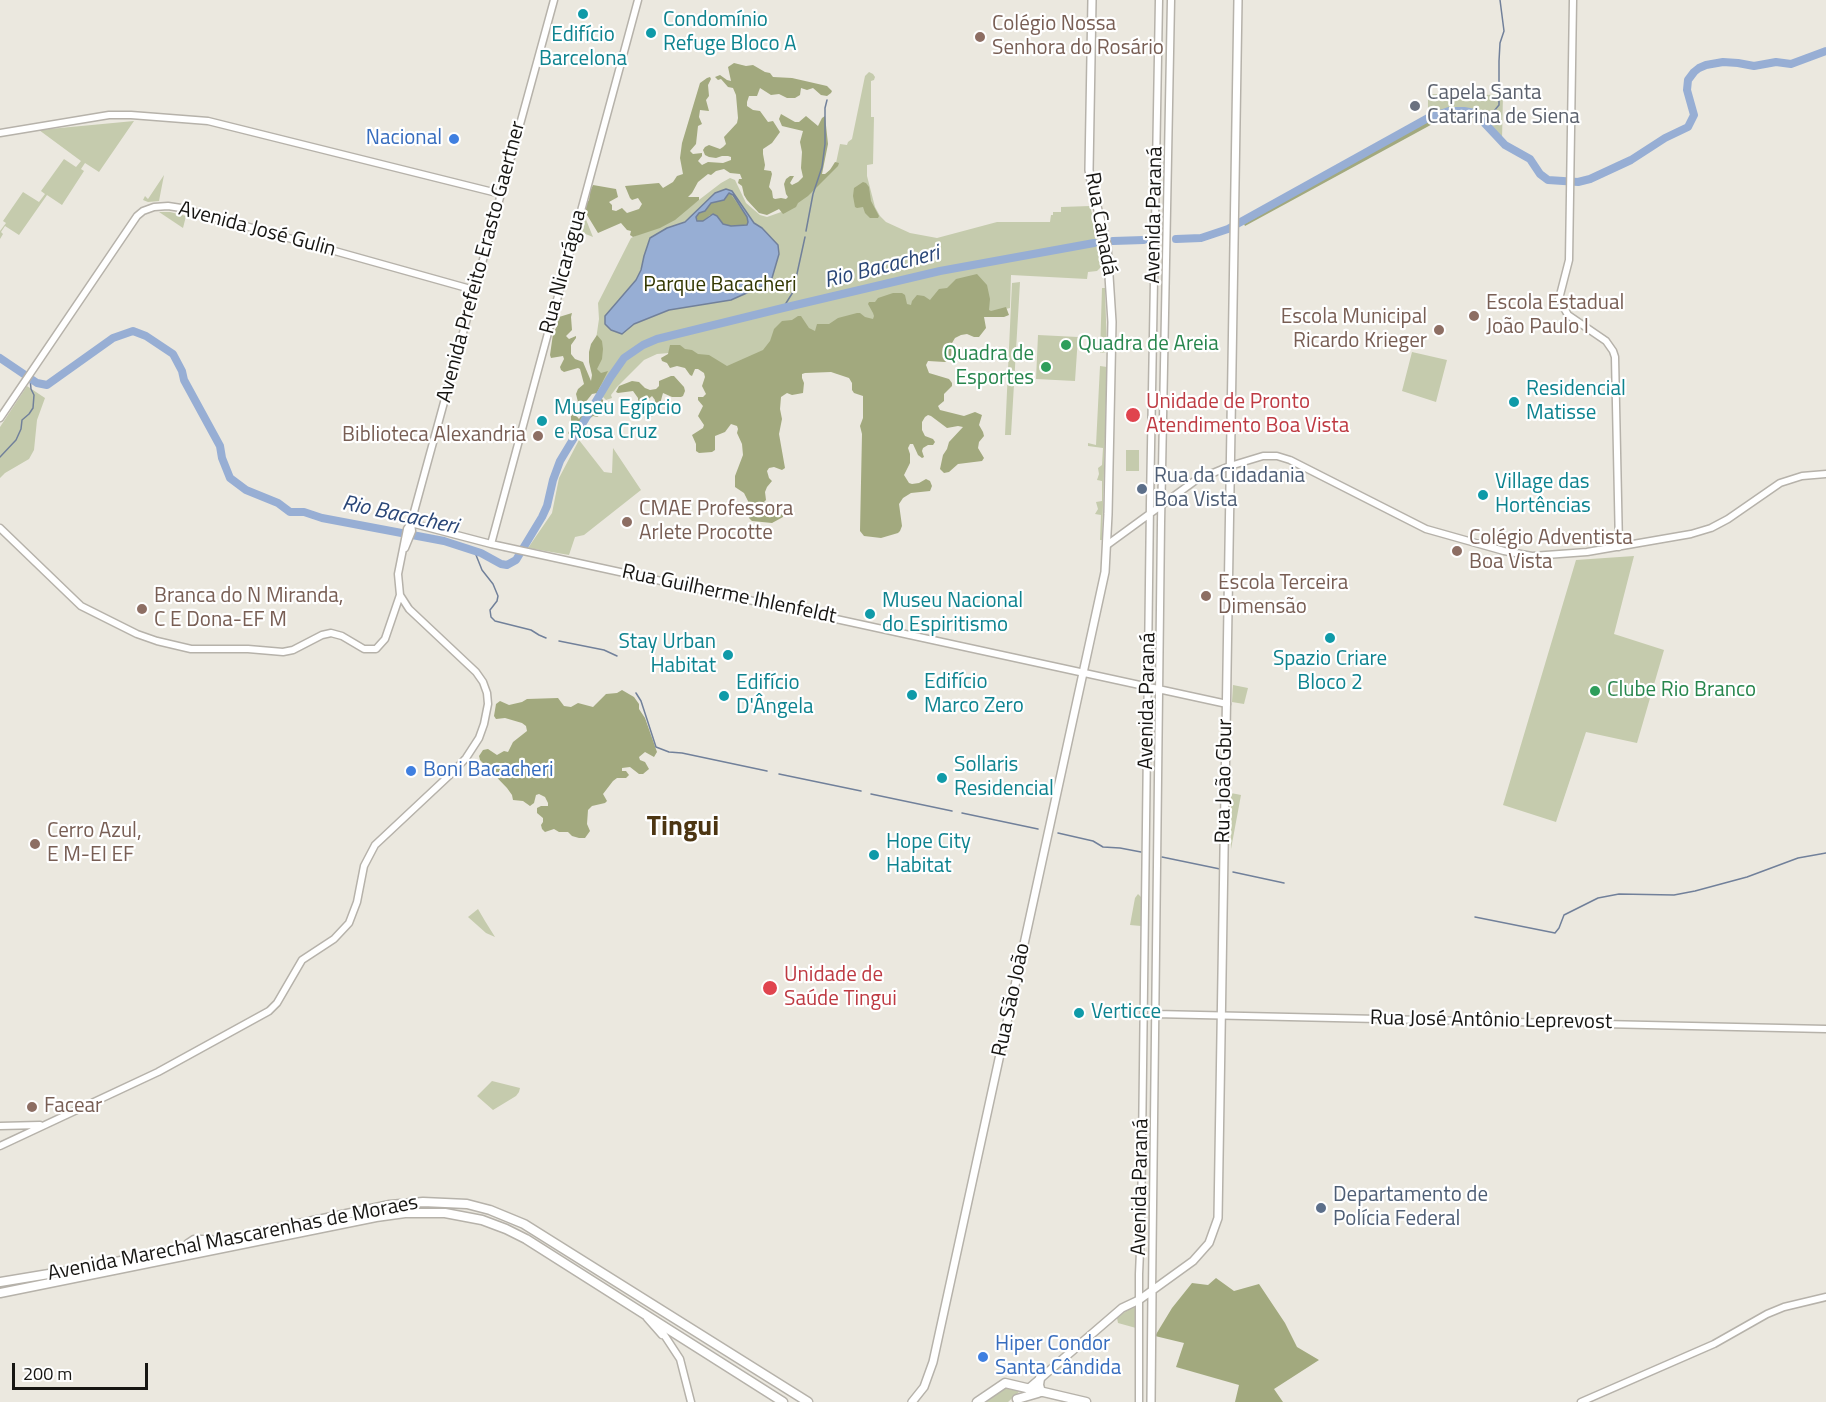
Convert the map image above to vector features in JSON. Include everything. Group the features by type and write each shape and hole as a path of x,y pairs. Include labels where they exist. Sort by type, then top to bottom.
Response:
{"highway":[{"name":"Avenida Marechal Mascarenhas de Moraes","path":"0,1293 220,1245 251,1234 373,1209 409,1203 438,1202 478,1207 503,1214 548,1238 808,1402"},
{"name":"Avenida Marechal Mascarenhas de Moraes","path":"220,1245 252,1248 258,1246 261,1240 405,1213 432,1212 482,1220 506,1229 539,1247 783,1402"},
{"path":"251,1234 261,1240"},
{"path":"539,1247 548,1238"},
{"path":"191,1251 190,1242 199,1239 220,1245"},
{"name":"Avenida Marechal Mascarenhas de Moraes","path":"0,1282 191,1251"},
{"path":"573,1253 577,1270"},
{"path":"639,1294 655,1320"},
{"path":"694,1344 700,1346 708,1338"},
{"path":"1040,1378 1041,1392"},
{"path":"977,1402 1005,1383 1086,1402"},
{"path":"1015,1400 1028,1389"},
{"path":"1015,1400 1041,1392"}],"main road":[{"name":"Rua Canadá","path":"1092,0 1089,174 1107,245 1111,285 1112,350 1107,544 1101,592"},
{"name":"Rua João Gbur","path":"1142,1298 1200,1255 1209,1243 1217,1223 1238,0"},
{"name":"Rua São João","path":"912,1402 924,1387 933,1362 1101,592"},
{"name":"Avenida Paraná","path":"1151,1402 1152,1292"},
{"path":"1028,1389 1122,1308 1142,1298"}],"street":[{"name":"Avenida Prefeito Erasto Gaertner","path":"0,528 84,608 137,634 158,641 191,649 283,652 293,650 322,635 331,633 344,637 364,649 376,649 382,644 400,596 398,574 402,556 554,0"},
{"name":"Rua Nicarágua","path":"491,543 638,0"},
{"name":"Avenida Paraná","path":"1152,1292 1156,933 1153,510 1159,0"},
{"name":"Avenida Paraná","path":"1139,1402 1145,931 1162,504 1171,0"},
{"path":"1573,0 1569,260 1560,299 1568,315 1606,341 1613,351 1619,547"},
{"path":"0,133 109,115 208,121 501,194"},
{"name":"Avenida José Gulin","path":"0,418 136,216 143,211 161,206 181,208 474,290"},
{"path":"1107,544 1196,480 1263,456 1286,458 1435,532 1520,555 1532,556 1561,555 1683,537 1728,519 1780,483 1802,476 1826,474"},
{"name":"Rua Guilherme Ihlenfeldt","path":"410,528 491,543 1227,704"},
{"path":"0,1146 158,1072 261,1016 273,1008 302,960 334,939 349,923 357,902 362,872 375,845 448,777 472,750 482,732 486,715 488,698 483,682 476,672 409,609 400,596"},
{"path":"1145,931 1156,933"},
{"name":"Rua José Antônio Leprevost","path":"1155,1014 1826,1029"},
{"path":"1143,1095 1154,1095"},
{"path":"0,1126 44,1125"},
{"path":"1581,1402 1714,1344 1767,1314 1784,1307 1826,1297"},
{"path":"643,1312 655,1329 667,1339"},
{"path":"655,1320 680,1359 691,1402"}],"green space":[{"path":"734,63 753,65 770,73 773,77 792,78 827,86 832,91 827,96 821,95 813,88 807,90 801,88 800,95 787,98 779,94 771,95 760,88 757,96 749,96 747,106 760,111 768,122 773,121 780,132 772,143 763,149 764,170 771,171 772,174 769,187 773,198 786,199 788,197 784,184 790,176 794,176 790,183 792,185 803,177 800,142 803,131 782,126 779,119 781,114 795,122 799,122 806,116 818,126 825,116 828,144 822,174 830,170 835,162 839,163 838,166 796,207 783,214 779,209 767,215 759,213 747,200 742,186 738,183 739,179 742,179 740,174 730,173 724,169 711,175 708,174 698,182 688,197 699,197 699,200 675,220 660,228 633,237 630,235 631,231 621,223 598,233 584,210 593,185 616,189 618,197 609,202 612,210 622,208 627,213 639,209 642,204 638,198 632,200 630,198 625,186 659,183 663,188 673,182 677,176 683,174 680,158 682,143 700,83 710,77 709,96 706,100 709,111 700,110 699,117 702,124 698,126 696,144 690,151 693,154 702,153 698,161 702,165 708,162 723,163 731,160 728,156 709,157 703,150 709,145 720,149 723,147 726,144 724,137 737,123 736,95 733,88 715,77 720,75 731,81 728,67"},
{"name":"Parque Bacacheri","path":"869,72 875,77 871,81 871,117 874,117 873,164 867,165 867,176 875,207 886,222 910,233 937,238 997,222 1050,222 1053,212 1061,212 1061,207 1090,206 1100,245 1101,267 1097,271 1088,272 1087,279 1011,275 1010,308 725,368 669,353 657,354 644,360 617,387 611,395 612,398 606,400 598,392 601,387 594,353 599,319 598,303 631,238 678,216 730,178 735,180 746,203 760,215 767,217 784,211 836,163 840,144 847,145 852,139 865,76"},
{"path":"1428,94 1503,95 1502,140 1482,114 1476,110 1452,108 1428,115"},
{"path":"1452,112 1474,117 1438,121 1245,226 1244,224 1438,115"},
{"path":"134,121 99,172 85,163 81,169 84,171 62,205 47,195 19,235 5,226 0,239 0,231 6,223 3,221 23,192 39,202 45,194 41,191 64,159 76,167 81,161 39,130"},
{"path":"164,175 159,201 143,200 145,196 148,199"},
{"path":"863,182 869,187 871,201 878,218 870,218 863,207 855,207 854,188"},
{"path":"730,193 747,217 747,225 723,224 717,216 710,215 703,221 698,221 696,217 699,213 705,211 711,203 724,200"},
{"path":"159,212 186,216 183,228"},
{"path":"585,217 593,237 578,231"},
{"path":"977,274 987,285 990,299 989,310 1006,307 1009,315 984,317 986,328 979,337 967,334 955,338 949,360 945,362 928,361 926,365 929,373 949,379 952,383 944,394 944,401 938,406 940,410 964,416 975,412 982,415 979,425 984,436 978,448 984,458 982,461 958,464 949,472 944,473 940,469 943,455 949,442 963,427 947,428 928,415 922,422 922,430 925,436 935,442 923,448 924,457 922,458 913,444 910,444 908,448 910,463 904,475 912,484 926,479 930,481 932,486 930,491 911,493 903,498 899,504 902,526 898,533 881,538 864,536 860,531 862,434 860,426 863,418 863,396 854,393 849,378 831,372 805,373 802,374 803,393 792,395 787,393 781,397 782,419 779,434 785,468 782,470 774,467 767,471 772,481 765,492 764,502 773,513 783,515 783,517 772,523 752,521 748,512 750,505 744,493 735,487 735,476 743,455 737,426 731,424 725,432 715,436 715,450 712,452 699,453 696,451 692,435 704,425 698,416 703,406 698,397 706,394 702,386 705,377 704,373 698,369 695,369 692,376 685,368 677,366 670,368 662,361 661,358 668,354 670,345 680,345 698,354 709,355 727,366 763,350 770,341 774,329 782,321 801,316 809,328 815,331 817,324 829,324 838,318 857,313 873,319 873,313 868,304 875,302 878,298 893,293 902,293 905,295 907,304 911,305 917,295 930,300 939,289 947,288 956,279"},
{"path":"1020,282 1011,435 1005,435 1012,283"},
{"path":"1102,288 1105,288 1107,352 1100,353"},
{"path":"572,313 572,330 566,336 569,339 576,336 571,345 571,354 575,359 583,362 591,381 589,352 597,335 602,341 603,349 602,359 597,369 601,373 608,371 597,393 592,394 584,404 578,402 576,394 584,384 580,369 564,372 560,367 563,356 551,358 550,355 553,334 558,324 557,319"},
{"path":"1038,335 1078,337 1075,381 1036,379"},
{"path":"1412,352 1447,360 1436,402 1402,391"},
{"path":"1100,366 1107,367 1102,540 1100,540 1101,515 1095,514 1098,509 1096,502 1102,501 1102,481 1097,480 1098,468 1102,465 1103,448 1088,446 1088,443 1096,445"},
{"path":"674,376 684,387 683,396 672,397 663,393 658,411 653,416 649,417 645,411 654,404 655,400 652,396 644,403 642,410 638,406 638,398 633,391 616,392 619,386 632,381 639,382 650,390 656,389 659,381"},
{"path":"27,386 45,398 37,420 34,450 29,459 0,478 0,427"},
{"path":"601,398 603,406 598,417 593,416 588,420 576,441 574,433 570,436 568,433 571,427 571,412 579,419 585,410 594,407"},
{"path":"579,440 604,472 612,473 613,448 641,490 584,535 575,537 569,555 528,548 552,513 559,478"},
{"path":"1126,450 1139,450 1139,471 1126,471"},
{"name":"Clube Rio Branco","path":"1634,556 1614,634 1664,650 1637,743 1586,732 1556,822 1503,805 1576,560"},
{"path":"1233,685 1248,688 1244,704 1232,702"},
{"path":"622,690 634,697 639,704 657,752 654,757 645,752 639,757 649,769 639,774 630,767 622,768 622,771 626,771 629,775 613,781 603,794 607,801 592,806 588,810 587,824 590,831 585,838 554,829 545,832 541,825 543,818 537,813 537,808 548,806 545,797 536,795 534,803 530,806 523,801 513,800 507,788 480,760 479,756 483,750 488,749 497,755 504,751 508,752 513,742 527,731 526,726 522,723 505,718 496,719 494,716 496,704 500,701 509,705 527,699 558,698 564,706 571,707 578,703 593,707 606,694"},
{"path":"1231,793 1241,795 1231,849"},
{"path":"1138,894 1142,898 1141,926 1130,925 1135,898"},
{"path":"478,909 495,937 486,933 468,917"},
{"path":"492,1081 520,1088 519,1092 493,1110 477,1096"},
{"path":"1216,1278 1234,1291 1259,1284 1285,1323 1297,1347 1319,1360 1274,1389 1283,1402 1235,1402 1239,1385 1176,1367 1184,1343 1155,1336 1172,1308 1192,1283 1208,1285"},
{"path":"1137,1306 1136,1328 1118,1323 1117,1318"},
{"path":"1004,1389 1022,1389 1008,1402 983,1402"}],"water":[{"path":"726,189 732,191 754,223 778,245 779,254 772,278 767,284 731,300 669,310 634,324 622,334 611,330 605,324 605,316 636,280 650,238 667,228 685,222 715,193","holes":["729,193 733,195 747,217 747,225 723,224 713,214 703,221 697,221 696,217 699,213 705,211 711,203 724,200"]}],"waterway":[{"path":"1475,113 1488,114 1499,105 1500,43 1504,31 1500,0"},
{"name":"Rio Bacacheri","path":"1176,239 1201,238 1228,229 1428,118 1449,111 1475,113 1505,145 1530,159 1540,174 1548,180 1578,182 1590,179 1631,160 1665,138 1688,127 1694,115 1687,90 1688,80 1699,68 1723,62 1754,66 1776,62 1791,64 1826,51"},
{"path":"806,231 813,194 822,167 827,100"},
{"path":"783,308 793,292 805,237"},
{"name":"Rio Bacacheri","path":"1113,241 1144,240"},
{"name":"Rio Bacacheri","path":"0,358 37,383 47,385 113,338 133,331 146,336 173,354 184,380 220,446 230,478 246,490 278,503 290,512 304,512 322,518 444,541 481,553 507,565 516,560 542,517 560,461 610,378 624,358 643,345 657,339 940,271 1094,243"},
{"path":"0,457 16,440 22,420 33,408 34,395 30,378"},
{"path":"474,550 482,570 493,584 498,596 490,610 491,617 495,621 531,630 546,638"},
{"path":"559,641 604,650 617,656"},
{"path":"636,693 641,701 656,747 669,752 767,771"},
{"path":"779,774 861,791"},
{"path":"871,794 952,811"},
{"path":"962,813 1038,829"},
{"path":"1058,833 1093,841 1103,847 1141,852"},
{"path":"1475,917 1555,933 1564,915 1598,898 1619,894 1674,895 1695,891 1747,877 1798,858 1826,853"},
{"path":"1162,857 1220,869"},
{"path":"1233,872 1284,883"}],"place":[{"name":"Edifício Barcelona","path":"583,14"},
{"name":"Condomínio Refuge Bloco A","path":"651,33"},
{"name":"Colégio Nossa Senhora do Rosário","path":"980,37"},
{"name":"Capela Santa Catarina de Siena","path":"1415,106"},
{"name":"Nacional","path":"454,139"},
{"name":"Escola Estadual João Paulo I","path":"1474,316"},
{"name":"Escola Municipal Ricardo Krieger","path":"1439,330"},
{"name":"Quadra de Areia","path":"1066,345"},
{"name":"Quadra de Esportes","path":"1046,367"},
{"name":"Residencial Matisse","path":"1514,402"},
{"name":"Unidade de Pronto Atendimento Boa Vista","path":"1133,415"},
{"name":"Museu Egípcio e Rosa Cruz","path":"542,421"},
{"name":"Biblioteca Alexandria","path":"538,436"},
{"name":"Rua da Cidadania Boa Vista","path":"1142,489"},
{"name":"Village das Hortências","path":"1483,495"},
{"name":"CMAE Professora Arlete Procotte","path":"627,522"},
{"name":"Colégio Adventista Boa Vista","path":"1457,551"},
{"name":"Escola Terceira Dimensão","path":"1206,596"},
{"name":"Branca do N Miranda, C E Dona-EF M","path":"142,609"},
{"name":"Museu Nacional do Espiritismo","path":"870,614"},
{"name":"Spazio Criare Bloco 2","path":"1330,638"},
{"name":"Stay Urban Habitat","path":"728,655"},
{"name":"Clube Rio Branco","path":"1595,691"},
{"name":"Edifício Marco Zero","path":"912,695"},
{"name":"Edifício D'Ângela","path":"724,696"},
{"name":"Boni Bacacheri","path":"411,771"},
{"name":"Sollaris Residencial","path":"942,778"},
{"name":"Cerro Azul, E M-EI EF","path":"35,844"},
{"name":"Hope City Habitat","path":"874,855"},
{"name":"Unidade de Saúde Tingui","path":"770,988"},
{"name":"Verticce","path":"1079,1013"},
{"name":"Facear","path":"32,1107"},
{"name":"Departamento de Polícia Federal","path":"1321,1208"},
{"name":"Hiper Condor Santa Cândida","path":"983,1357"}],"district":[{"name":"Tingui","path":"683,828"}]}
